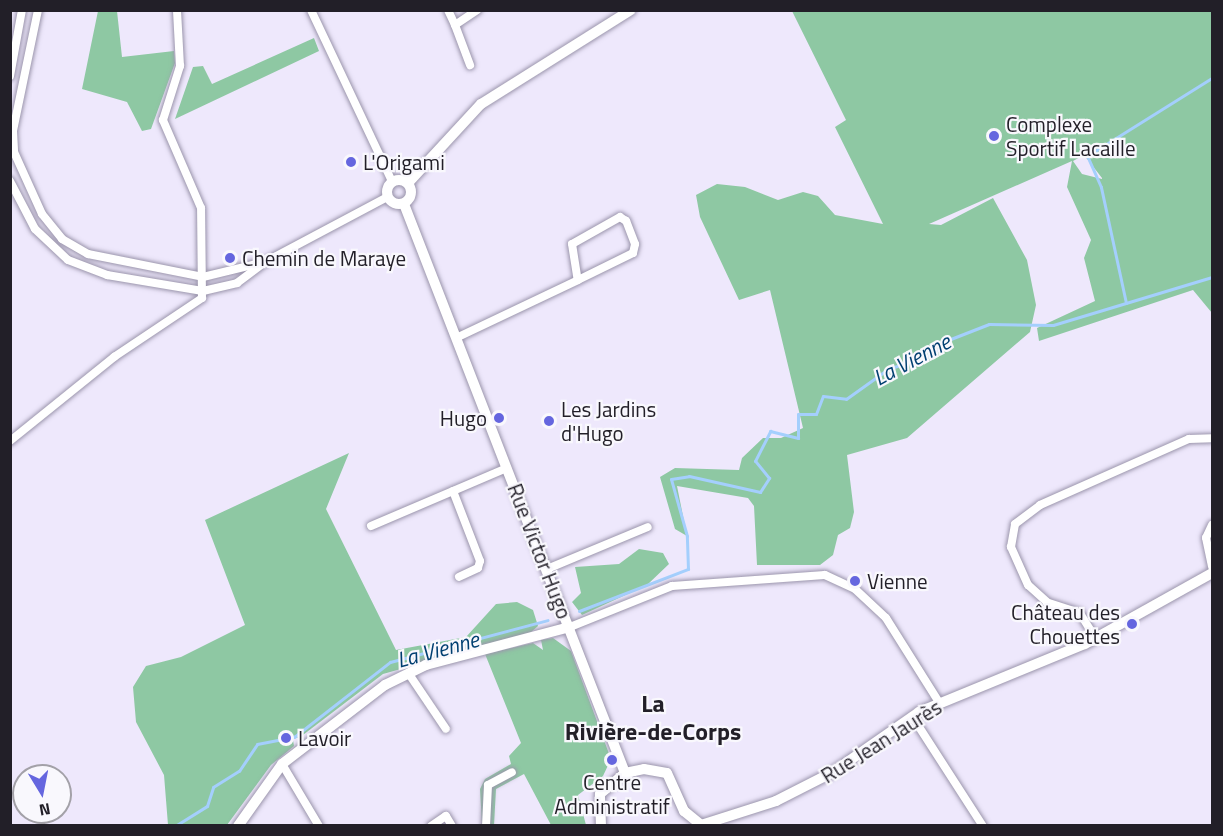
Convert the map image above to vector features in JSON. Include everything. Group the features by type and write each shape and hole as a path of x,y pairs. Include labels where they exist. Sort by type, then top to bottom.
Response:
{"street":[{"path":"10,76 22,10"},
{"path":"38,10 13,130 14,152 42,214 62,238 88,254 203,277 265,262"},
{"path":"10,441 114,357 196,305 203,291 201,208 163,120 180,66 177,10"},
{"path":"10,181 35,229 68,260 107,275 203,291 237,283 265,262 387,197 392,181 311,10"},
{"path":"448,10 470,65"},
{"path":"455,25 477,10"},
{"path":"408,183 481,104 632,10"},
{"path":"392,181 408,183"},
{"path":"387,197 404,204 411,196 408,183"},
{"name":"Rue Victor Hugo","path":"238,825 282,765 355,705 409,674 570,627 404,204"},
{"path":"456,338 578,280 636,249 626,221 620,217 572,244 578,280"},
{"path":"1096,639 1080,613 1047,602 1028,585 1011,548 1015,524 1040,505 1189,439 1212,438"},
{"path":"370,526 507,468"},
{"path":"453,490 480,561 478,568 459,577"},
{"path":"1212,525 1206,538 1212,566"},
{"path":"547,569 648,527"},
{"name":"Rue Jean Jaurès","path":"625,773 662,770 684,811 701,825 711,824 806,788 912,716 939,702 1096,639 1212,573"},
{"path":"601,825 600,794 625,773 570,627 672,586 825,576 855,590 886,618 939,702"},
{"path":"409,674 446,729"},
{"path":"912,716 983,825"},
{"path":"282,765 319,825"},
{"path":"486,825 488,785 512,772"},
{"path":"431,825 446,816 452,825"}],"green space":[{"path":"98,11 117,11 122,57 174,51 175,63 151,129 142,131 127,102 82,89"},
{"path":"792,11 1212,11 1212,313 1193,290 1039,341 1037,328 1095,301 1084,258 1091,240 1067,187 1072,161 929,224 941,225 993,198 1027,260 1036,305 1030,332 907,438 847,455 854,512 850,528 838,535 833,555 820,565 757,565 754,506 748,498 677,486 687,536 675,529 660,477 675,468 739,470 742,458 763,438 781,438 803,428 770,290 739,300 700,217 696,195 717,184 745,187 778,200 803,192 818,196 835,215 883,224 835,127 846,120","holes":["1084,155 1102,178 1082,174 1073,161"]},
{"path":"314,38 319,51 175,119 193,67 203,66 212,84"},
{"path":"349,453 326,509 396,650 466,637 496,604 517,602 533,610 538,626 530,633 383,674 299,738 280,735 281,743 293,740 294,746 271,765 227,825 168,825 164,775 136,722 133,687 146,666 181,657 245,625 205,520"},
{"path":"639,549 663,553 669,564 647,585 582,615 572,602 581,593 575,567 619,564"},
{"path":"553,638 571,651 611,759 603,776 578,795 586,825 551,825 524,774 496,789 494,825 482,825 480,789 485,779 511,764 509,756 521,743 485,654 533,643 543,650 541,640"}],"waterway":[{"path":"1126,303 1101,187 1087,156 1212,78"},
{"name":"La Vienne","path":"579,611 688,569 687,536 671,479 689,476 760,492 769,478 755,461 770,431 798,438 798,414 816,414 823,396 846,399 888,369 933,354 948,340 989,324 1053,325 1212,277"},
{"name":"La Vienne","path":"175,826 207,806 213,787 239,771 257,744 294,737 390,662 548,620"}],"place":[{"name":"Complexe Sportif Lacaille","path":"994,136"},
{"name":"L'Origami","path":"351,162"},
{"name":"Chemin de Maraye","path":"230,258"},
{"name":"Hugo","path":"499,418"},
{"name":"Les Jardins d'Hugo","path":"549,421"},
{"name":"Vienne","path":"855,581"},
{"name":"Château des Chouettes","path":"1132,624"},
{"name":"Lavoir","path":"286,738"},
{"name":"Centre Administratif","path":"612,760"}],"district":[{"name":"La Rivière-de-Corps","path":"653,718"}]}
